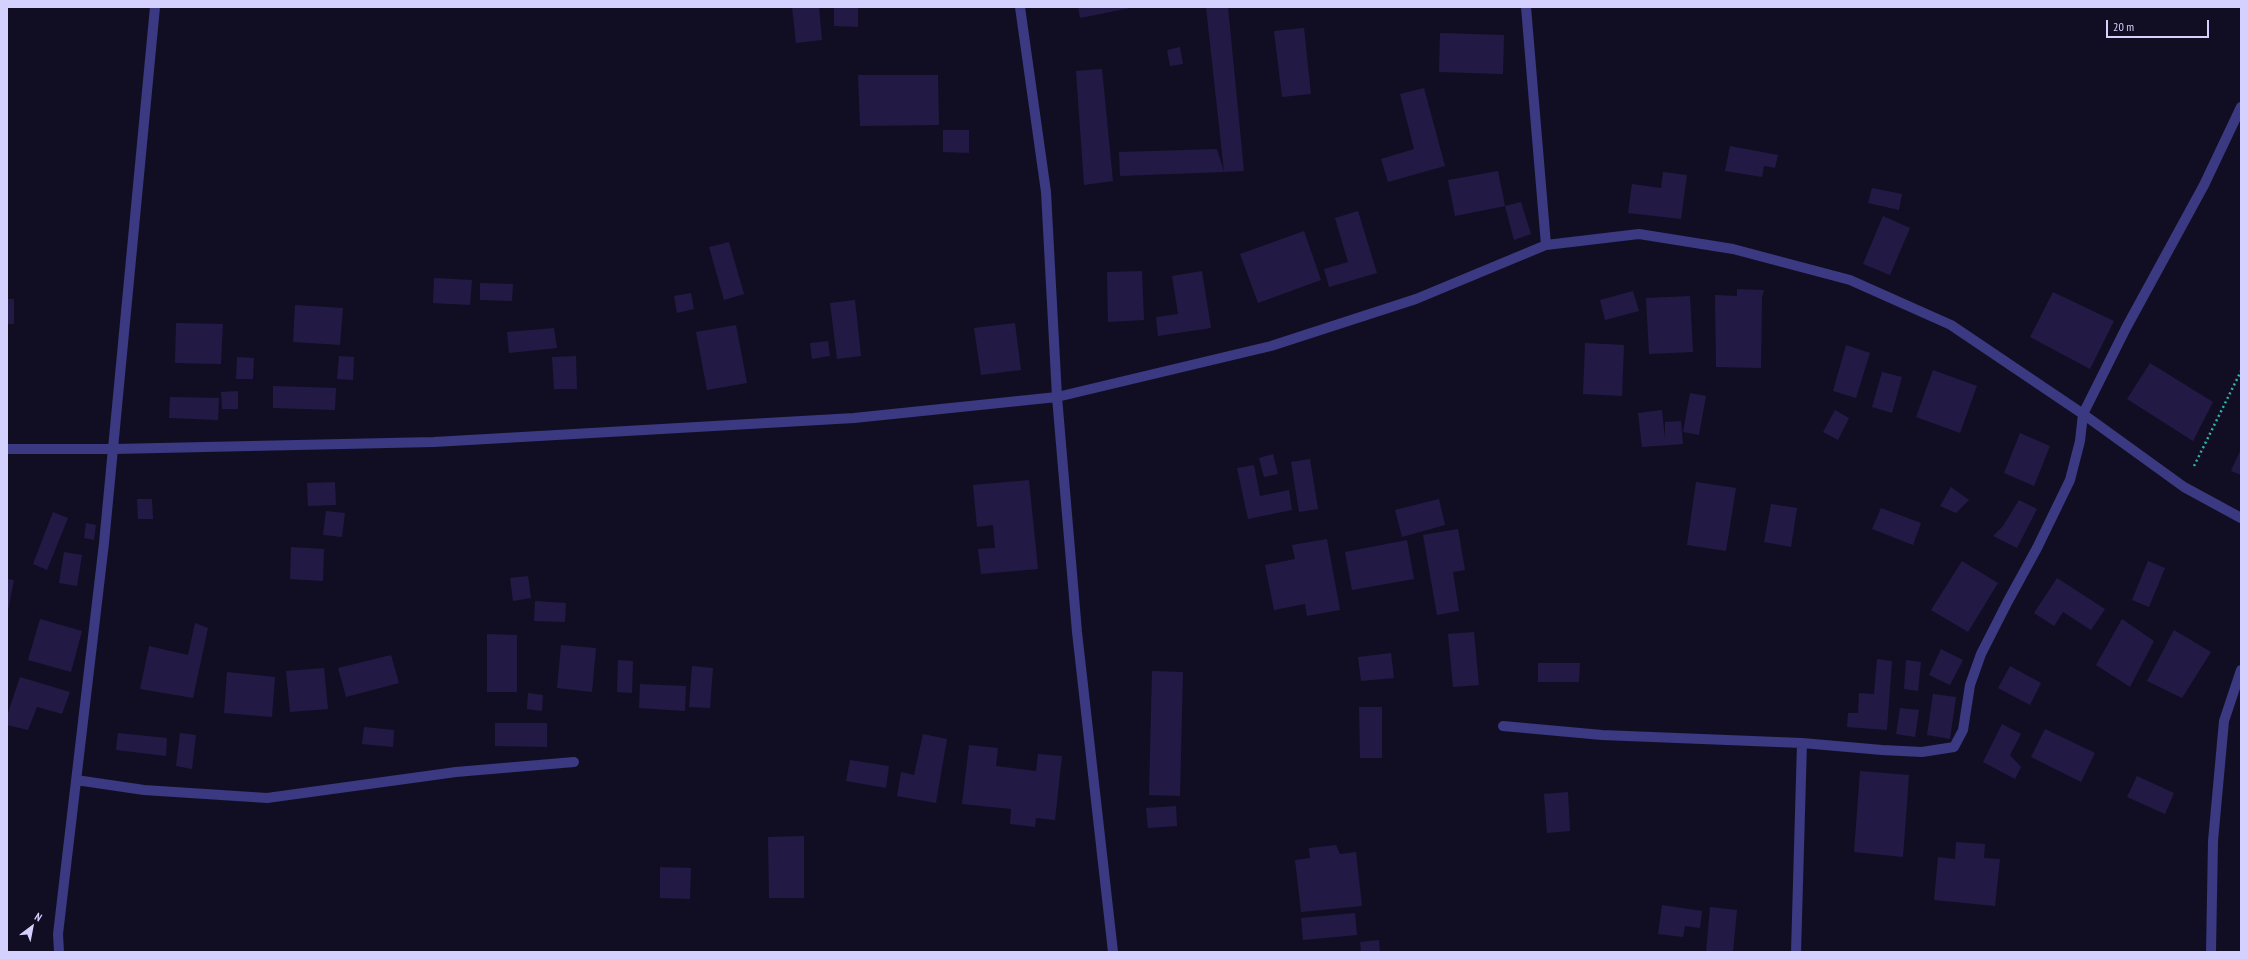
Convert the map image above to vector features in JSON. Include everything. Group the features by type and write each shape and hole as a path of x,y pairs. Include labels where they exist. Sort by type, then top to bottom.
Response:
{"street":[{"path":"59,952 58,934 114,449 155,7"},
{"path":"1020,7 1046,192 1057,397 1077,632 1113,952"},
{"path":"1526,7 1546,245"},
{"path":"1503,726 1602,735 1802,743 1922,752 1954,747 1962,730 1970,685 1981,654 2037,548 2070,480 2080,441 2083,414 2126,328 2204,186 2241,107"},
{"path":"7,449 114,449 434,442 854,418 1057,397 1272,346 1416,299 1546,245 1639,234 1733,249 1850,280 1952,325 2083,414 2184,487 2241,518"},
{"path":"2211,952 2213,841 2224,721 2241,670"},
{"path":"1796,952 1802,743"},
{"path":"76,780 144,790 267,798 456,772 574,762"}],"path":[{"path":"2184,487 2241,370"}],"building":[{"path":"792,7 819,7 822,40 796,43"},
{"path":"834,7 858,7 858,27 834,26"},
{"path":"1078,7 1130,7 1130,8 1080,18"},
{"path":"1206,7 1228,7 1244,171 1224,172"},
{"path":"1304,28 1311,94 1282,97 1274,31"},
{"path":"1440,33 1504,35 1503,74 1439,72"},
{"path":"1180,47 1183,64 1170,66 1167,50"},
{"path":"1102,69 1113,181 1084,185 1076,71"},
{"path":"858,75 938,75 939,125 860,126"},
{"path":"1424,88 1445,166 1388,182 1381,159 1414,149 1400,94"},
{"path":"943,130 969,130 969,153 943,152"},
{"path":"1730,146 1778,155 1775,168 1764,166 1762,177 1725,171"},
{"path":"1217,149 1224,172 1120,176 1119,152"},
{"path":"1498,171 1505,206 1455,216 1448,180"},
{"path":"1663,172 1687,175 1681,219 1628,213 1632,184 1661,188"},
{"path":"1872,188 1902,194 1899,210 1868,203"},
{"path":"1521,202 1531,234 1514,240 1505,206"},
{"path":"1358,211 1377,273 1329,287 1324,269 1348,262 1335,218"},
{"path":"1883,216 1910,228 1890,275 1863,264"},
{"path":"1304,231 1321,280 1258,303 1240,254"},
{"path":"729,242 744,294 724,300 709,247"},
{"path":"1142,271 1144,320 1108,322 1107,272"},
{"path":"1202,271 1211,328 1158,336 1156,317 1178,314 1172,276"},
{"path":"434,278 472,280 470,305 433,303"},
{"path":"480,283 513,284 512,301 480,300"},
{"path":"1737,289 1764,290 1762,297 1761,368 1716,367 1715,295 1737,296"},
{"path":"1633,291 1639,311 1605,320 1600,300"},
{"path":"2053,292 2114,321 2090,369 2030,337"},
{"path":"691,293 694,309 677,313 674,296"},
{"path":"1690,296 1693,352 1649,354 1646,298"},
{"path":"7,299 14,299 14,324 7,324"},
{"path":"855,300 861,356 837,359 830,303"},
{"path":"295,305 343,308 340,345 293,342"},
{"path":"176,323 223,324 221,364 175,363"},
{"path":"1015,323 1021,370 981,375 974,328"},
{"path":"736,325 747,383 707,390 696,332"},
{"path":"554,328 557,348 509,353 507,332"},
{"path":"828,341 830,356 812,359 810,343"},
{"path":"1585,343 1624,345 1622,396 1583,394"},
{"path":"1846,345 1870,353 1856,398 1833,391"},
{"path":"339,356 354,357 353,380 337,379"},
{"path":"576,356 577,389 554,389 552,357"},
{"path":"237,357 254,358 253,379 236,379"},
{"path":"2150,363 2213,402 2193,441 2127,399"},
{"path":"1933,370 1977,386 1960,433 1916,417"},
{"path":"1882,372 1902,377 1892,413 1872,407"},
{"path":"273,386 336,388 335,410 273,408"},
{"path":"238,391 238,409 222,409 221,392"},
{"path":"1690,393 1706,396 1699,435 1683,432"},
{"path":"170,397 219,398 218,420 169,418"},
{"path":"1662,410 1665,439 1665,422 1681,421 1683,444 1642,447 1638,413"},
{"path":"1835,410 1849,418 1838,440 1823,432"},
{"path":"2020,433 2050,446 2034,486 2004,473"},
{"path":"2241,449 2241,475 2231,471"},
{"path":"1273,454 1278,474 1264,477 1259,458"},
{"path":"1310,459 1318,509 1299,512 1291,462"},
{"path":"1254,465 1260,496 1289,490 1292,510 1248,519 1237,468"},
{"path":"1029,480 1038,569 981,574 978,549 995,548 993,525 977,527 973,485"},
{"path":"335,482 336,505 308,506 307,483"},
{"path":"1696,482 1736,488 1726,551 1687,545"},
{"path":"1951,487 1969,500 1956,513 1940,506"},
{"path":"137,499 152,499 153,519 138,519"},
{"path":"1439,499 1445,525 1402,537 1395,510"},
{"path":"2019,500 2037,509 2017,548 1993,536 2003,526"},
{"path":"1771,504 1797,508 1791,547 1764,542"},
{"path":"1881,508 1921,523 1913,545 1872,529"},
{"path":"326,511 345,513 342,537 323,535"},
{"path":"53,512 68,518 47,570 33,564"},
{"path":"86,523 96,525 94,540 84,538"},
{"path":"1458,529 1465,570 1453,572 1459,611 1437,615 1423,535"},
{"path":"1327,539 1340,610 1307,616 1305,604 1274,610 1265,565 1295,559 1292,545"},
{"path":"1407,540 1414,579 1352,590 1345,552"},
{"path":"291,547 324,549 323,581 290,579"},
{"path":"64,552 82,555 77,586 59,583"},
{"path":"1962,561 1998,583 1968,632 1931,610"},
{"path":"2148,561 2165,568 2149,607 2132,600"},
{"path":"528,576 531,598 513,601 510,578"},
{"path":"2057,578 2105,609 2091,630 2063,612 2054,626 2034,613"},
{"path":"7,579 14,580 8,610 7,610"},
{"path":"535,601 566,603 565,622 534,621"},
{"path":"40,619 82,631 71,672 28,660"},
{"path":"2122,619 2154,641 2130,687 2096,665"},
{"path":"195,623 208,628 193,698 140,689 149,646 188,655"},
{"path":"2174,630 2211,652 2182,698 2147,681"},
{"path":"1474,632 1479,685 1453,687 1448,634"},
{"path":"487,634 517,635 517,692 487,692"},
{"path":"561,645 596,648 592,692 557,688"},
{"path":"1941,649 1963,660 1950,685 1929,675"},
{"path":"1391,653 1394,678 1361,681 1358,657"},
{"path":"391,655 399,683 346,697 338,668"},
{"path":"1877,659 1892,661 1887,730 1847,727 1848,713 1858,713 1859,693 1874,694"},
{"path":"618,660 633,661 632,693 617,692"},
{"path":"1906,660 1921,662 1918,691 1904,689"},
{"path":"1538,663 1580,663 1579,682 1538,682"},
{"path":"692,666 713,668 710,708 689,707"},
{"path":"2010,666 2041,683 2030,705 1998,688"},
{"path":"324,668 328,709 290,712 286,671"},
{"path":"1152,671 1183,672 1180,796 1149,795"},
{"path":"227,672 275,677 272,717 224,713"},
{"path":"20,677 70,692 62,714 37,707 28,730 7,725 7,716"},
{"path":"640,684 686,686 685,711 639,708"},
{"path":"528,693 543,695 542,711 527,709"},
{"path":"1933,694 1956,697 1950,739 1927,735"},
{"path":"1359,707 1382,707 1382,758 1360,758"},
{"path":"1900,708 1919,710 1915,737 1896,734"},
{"path":"495,723 547,723 547,747 495,746"},
{"path":"2002,724 2021,734 2010,755 2021,767 2015,779 1983,762"},
{"path":"364,727 394,730 393,747 362,744"},
{"path":"2045,729 2095,753 2081,782 2031,757"},
{"path":"118,733 167,738 166,756 116,750"},
{"path":"180,733 196,735 192,769 176,766"},
{"path":"923,734 947,739 936,803 897,796 901,772 914,775"},
{"path":"969,745 998,748 996,766 1036,771 1038,754 1062,756 1055,820 1036,818 1035,827 1010,824 1011,809 962,804"},
{"path":"850,760 889,766 886,788 846,781"},
{"path":"1860,771 1909,775 1903,857 1854,852"},
{"path":"2137,776 2174,793 2165,814 2127,797"},
{"path":"1568,792 1570,831 1547,833 1544,794"},
{"path":"1176,806 1177,826 1148,828 1146,808"},
{"path":"804,836 804,898 769,898 768,837"},
{"path":"1956,842 1985,844 1984,858 2000,859 1995,906 1934,900 1938,857 1955,859"},
{"path":"1336,845 1340,854 1356,852 1362,906 1301,912 1295,860 1310,858 1309,848"},
{"path":"660,867 691,868 690,899 660,898"},
{"path":"1662,905 1702,911 1700,928 1685,926 1683,937 1658,934"},
{"path":"1710,907 1737,910 1733,952 1706,952"},
{"path":"1355,913 1357,935 1303,940 1301,918"},
{"path":"1379,940 1380,952 1361,952 1360,942"}]}
